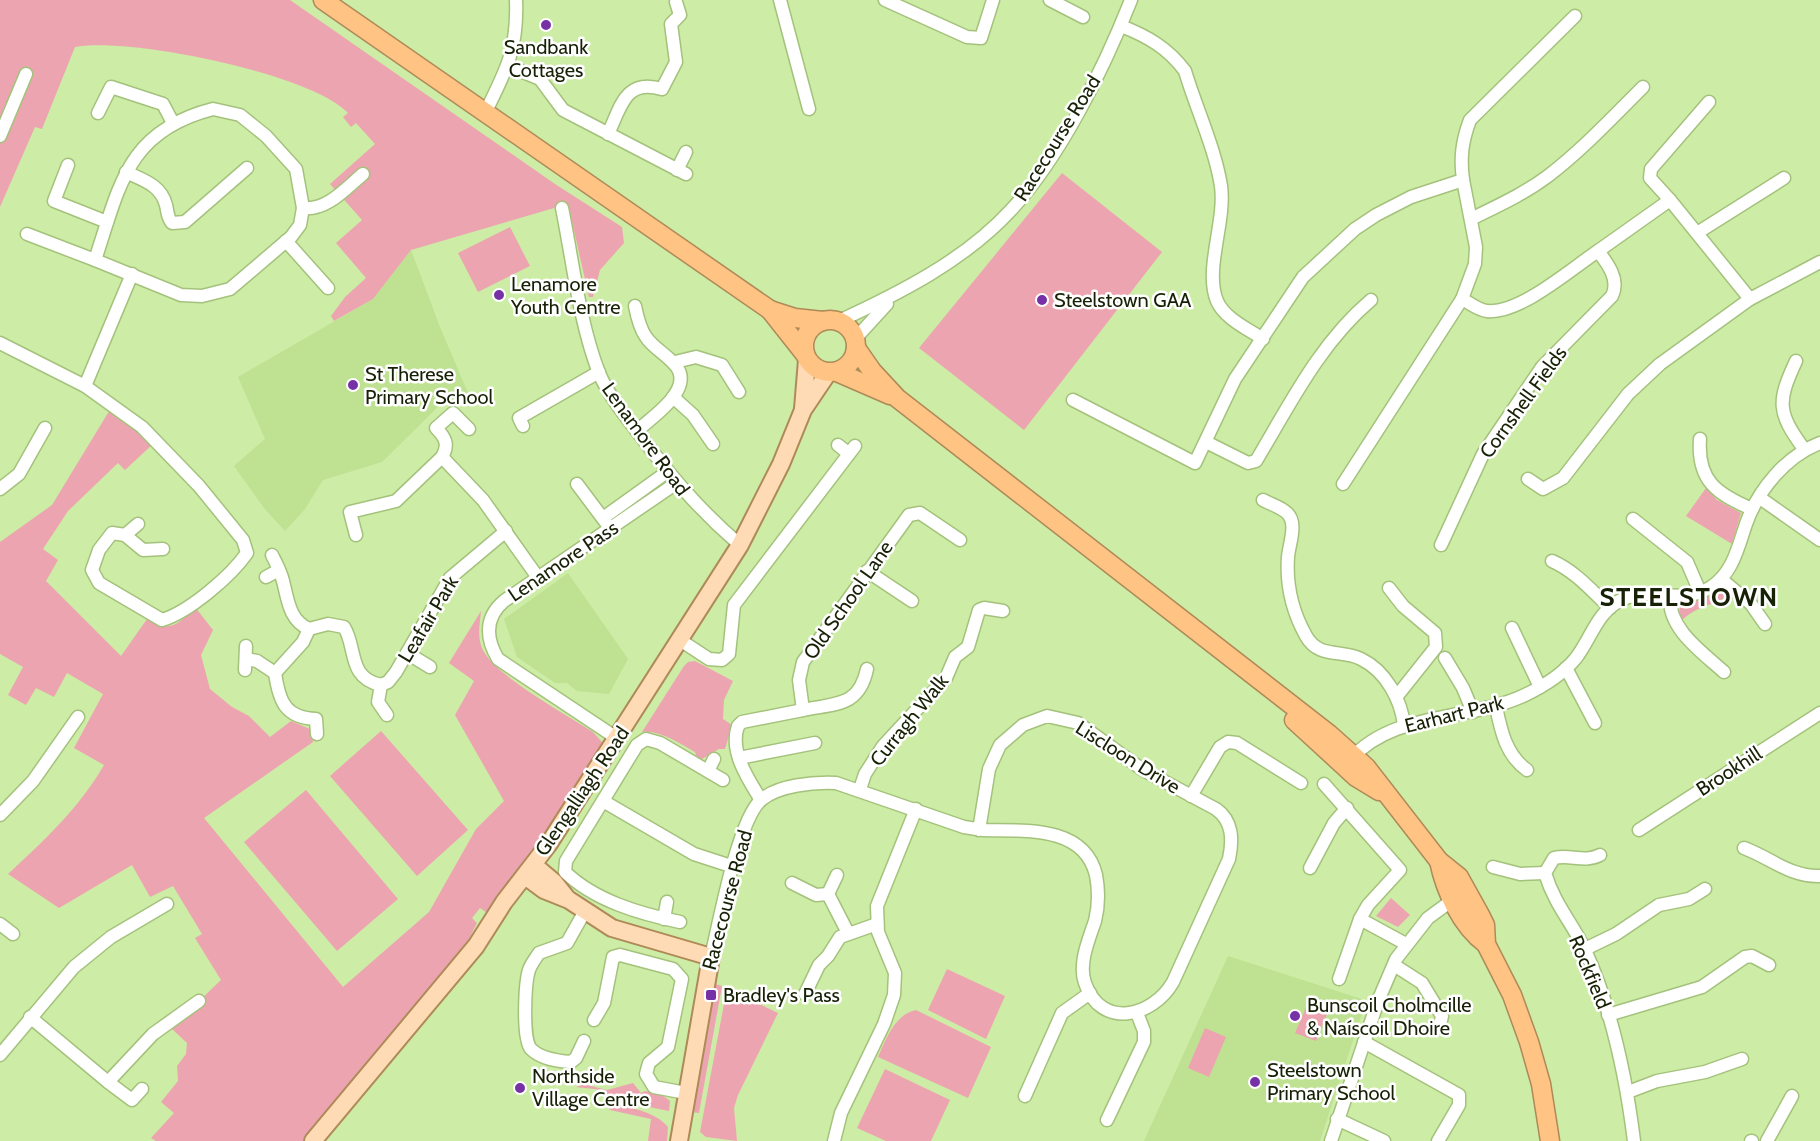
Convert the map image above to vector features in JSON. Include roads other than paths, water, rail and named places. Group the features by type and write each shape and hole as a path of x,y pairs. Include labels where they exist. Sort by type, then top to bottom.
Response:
{"highway":[{"path":"323,0 770,310 795,318 831,321 846,325 872,371 897,398 1240,666 1392,799 1440,861 1444,884 1460,895 1473,934 1486,944 1512,995 1541,1083 1550,1141"},
{"path":"770,310 820,371 832,372 897,398"},
{"path":"806,356 805,337 809,330 831,321"},
{"path":"832,372 850,363 856,343"}],"main road":[{"name":"Glengalliagh Road","path":"803,410 806,356"},
{"name":"Glengalliagh Road","path":"313,1141 476,946 504,902 529,870 618,739 740,544 782,464 803,410 832,372"},
{"path":"529,870 544,890 569,900 612,928 711,957"},
{"name":"Racecourse Road","path":"679,1141 711,957"}],"street":[{"path":"485,113 509,66 517,25 516,0"},
{"path":"780,0 809,109"},
{"path":"885,0 967,38 981,38 993,0"},
{"path":"1050,0 1083,17"},
{"name":"Racecourse Road","path":"856,343 873,316 896,295 981,237 1011,210 1038,177 1088,95 1131,0"},
{"path":"608,134 628,93 642,85 662,89 676,62 672,24 680,15 676,2"},
{"path":"1343,484 1462,298 1475,264 1476,247 1461,161 1463,138 1470,120 1575,16"},
{"path":"1121,26 1155,41 1174,56 1185,71 1221,187 1221,223 1213,278 1218,304 1235,322 1263,339"},
{"path":"509,66 540,79 563,110 682,172 686,152"},
{"path":"0,136 26,74"},
{"path":"98,113 111,87 163,104 173,123"},
{"path":"1471,219 1514,199 1547,177 1586,144 1643,87"},
{"path":"1709,102 1650,169 1650,178 1750,299"},
{"path":"27,234 181,295 202,296 230,289 286,241 300,225 303,208 296,169 266,136 240,115 213,109 184,116 149,139 126,172 95,260"},
{"path":"68,165 54,201 107,222"},
{"path":"126,172 157,188 166,205 168,219 172,224 178,224 185,222 247,168"},
{"path":"303,208 325,204 363,174"},
{"path":"1697,233 1784,178"},
{"path":"1073,400 1195,463 1235,379 1303,277 1355,229 1376,215 1412,197 1463,180"},
{"path":"1462,298 1485,311 1499,311 1525,300 1670,200"},
{"name":"Lenamore Road","path":"562,208 581,309 599,372 610,396 675,484 699,509 740,544"},
{"path":"286,241 328,288"},
{"name":"Cornshell Fields","path":"1441,545 1483,454 1542,367 1612,296 1616,288 1614,277 1598,251"},
{"path":"1528,479 1543,489 1563,478 1628,394 1660,364 1750,299 1820,262"},
{"path":"85,386 132,274"},
{"name":"Racecourse Road","path":"831,321 896,295"},
{"path":"1206,442 1248,463 1256,461 1324,350 1348,318 1371,300"},
{"path":"635,306 646,338 675,362 679,373 678,388 673,397 637,431"},
{"path":"0,343 85,386 142,427 177,459 243,540 247,553 238,566 177,616 162,620 99,583 92,570 99,550 112,533 125,535 143,550 163,549"},
{"path":"675,362 696,357 722,365 739,392"},
{"path":"1796,361 1784,386 1782,414 1804,449"},
{"path":"523,426 519,418 599,372"},
{"path":"673,397 693,415 713,444"},
{"path":"356,535 350,512 396,501 441,457 446,449 447,441 436,428 453,413 469,429"},
{"path":"0,489 19,474 45,428"},
{"path":"1700,439 1699,450 1704,472 1712,486 1724,497 1752,509"},
{"path":"1633,519 1687,562 1700,592 1721,579 1737,551 1752,509 1768,482 1804,449 1820,443"},
{"path":"680,640 709,659 722,660 729,654 734,605 852,449 838,445"},
{"path":"441,457 483,500 539,579"},
{"path":"603,518 667,472"},
{"path":"575,484 610,529"},
{"name":"Lenamore Pass","path":"618,739 498,659 490,646 489,622 497,607 675,484"},
{"path":"1760,498 1820,540"},
{"path":"1263,500 1288,513 1293,526 1287,577 1300,625 1311,646 1326,653 1360,658 1378,671 1396,696 1402,709 1404,725"},
{"name":"Old School Lane","path":"803,710 799,680 801,667 867,571 913,513 920,513 960,540"},
{"path":"125,535 138,524"},
{"name":"Leafair Park","path":"381,685 388,682 407,653 454,572 506,531"},
{"path":"272,555 292,613 309,629"},
{"path":"1552,561 1577,577 1610,608"},
{"path":"266,577 279,570"},
{"path":"867,571 912,601"},
{"path":"1721,579 1751,604 1764,624"},
{"path":"1389,588 1403,606 1435,633 1436,647 1396,696"},
{"name":"Earhart Park","path":"1349,761 1373,740 1404,725 1496,706 1540,687 1566,668 1577,656 1595,623 1610,608 1637,595 1685,598 1700,592"},
{"path":"1670,597 1672,613 1685,635 1724,672"},
{"name":"Curragh Walk","path":"860,789 865,774 883,746 946,678 955,657 968,647 979,610 984,608 1003,610"},
{"path":"309,629 328,624 344,627 355,666 375,684 381,685 378,702 387,715"},
{"path":"1512,628 1540,687"},
{"path":"275,673 303,642 309,629"},
{"path":"407,653 430,667"},
{"path":"246,658 257,661 275,673 281,698 290,713 301,719 316,719 317,734"},
{"path":"1445,658 1459,680 1473,712"},
{"path":"1566,668 1595,723"},
{"path":"867,669 863,687 855,698 742,722 736,730 739,758 761,800 786,789 822,783 860,789 949,822 979,830 1044,832 1076,843 1090,858 1099,889 1097,914 1083,973 1090,993 1112,1012 1137,1013 1144,1031 1144,1042 1107,1120"},
{"path":"1496,706 1510,751 1517,763 1527,770"},
{"name":"Brookhill","path":"1639,830 1820,713"},
{"name":"Liscloon Drive","path":"979,830 989,769 1000,745 1023,724 1047,716 1062,717 1078,723 1143,770 1225,816 1233,841 1229,859 1165,996 1137,1013"},
{"path":"0,815 33,781 78,717"},
{"path":"680,922 618,904 574,881 566,873 566,861 637,745 646,739 660,743 723,780"},
{"path":"739,758 815,742"},
{"path":"1191,796 1220,747 1228,742 1237,743 1301,783"},
{"path":"708,771 714,759"},
{"path":"1324,784 1400,870 1368,905 1360,918 1339,979"},
{"name":"Racecourse Road","path":"711,957 743,830 752,810 761,800"},
{"path":"603,801 694,854 734,867"},
{"path":"1310,868 1334,823 1347,808"},
{"path":"834,1141 841,1113 884,1024 894,995 895,973 877,924 878,898 916,809"},
{"path":"1744,848 1789,871 1804,876 1820,876"},
{"path":"1493,867 1520,874 1545,873 1554,858 1564,855 1589,860 1600,855"},
{"name":"Rockfield","path":"1545,873 1553,897 1585,949 1608,1015 1628,1092 1634,1141"},
{"path":"828,894 837,874"},
{"path":"792,883 816,895 828,894"},
{"path":"1585,949 1616,934 1659,905 1689,899 1705,889"},
{"path":"828,894 848,933"},
{"path":"1331,1141 1364,1042 1394,965 1406,944 1439,908 1460,895"},
{"path":"664,919 668,902"},
{"path":"0,1055 74,967 111,937 167,904"},
{"path":"584,1041 576,1058 571,1062 564,1061 541,1056 530,1048 525,1029 529,970 539,953 567,943 585,911"},
{"path":"1360,918 1406,944"},
{"path":"0,924 13,934"},
{"path":"805,994 819,965 828,956 840,937 877,924"},
{"path":"594,1020 604,1003 613,957 620,955 673,969 679,973 682,979 668,1047 649,1063 646,1074 654,1087 686,1093"},
{"path":"1608,1015 1702,987 1745,957 1752,956 1769,965"},
{"path":"1394,965 1422,983 1442,1016 1440,1025"},
{"path":"1025,1096 1062,1013 1090,993"},
{"path":"108,1082 153,1034 199,1001"},
{"path":"30,1017 132,1100 142,1089"},
{"path":"1364,1042 1459,1095 1459,1105 1438,1141"},
{"path":"1628,1092 1657,1081 1705,1072 1742,1059"},
{"path":"1767,1141 1792,1096"},
{"path":"1337,1119 1384,1141"}],"place":[{"name":"Sandbank Cottages","path":"546,25"},
{"name":"Lenamore Youth Centre","path":"499,295"},
{"name":"Steelstown GAA","path":"1042,300"},
{"name":"St Therese Primary School","path":"353,385"},
{"name":"Bradley's Pass","path":"711,995"},
{"name":"Bunscoil Cholmcille & Naíscoil Dhoire","path":"1295,1016"},
{"name":"Steelstown Primary School","path":"1255,1082"},
{"name":"Northside Village Centre","path":"520,1088"}],"district":[{"name":"STEELSTOWN","path":"1689,597"}]}
